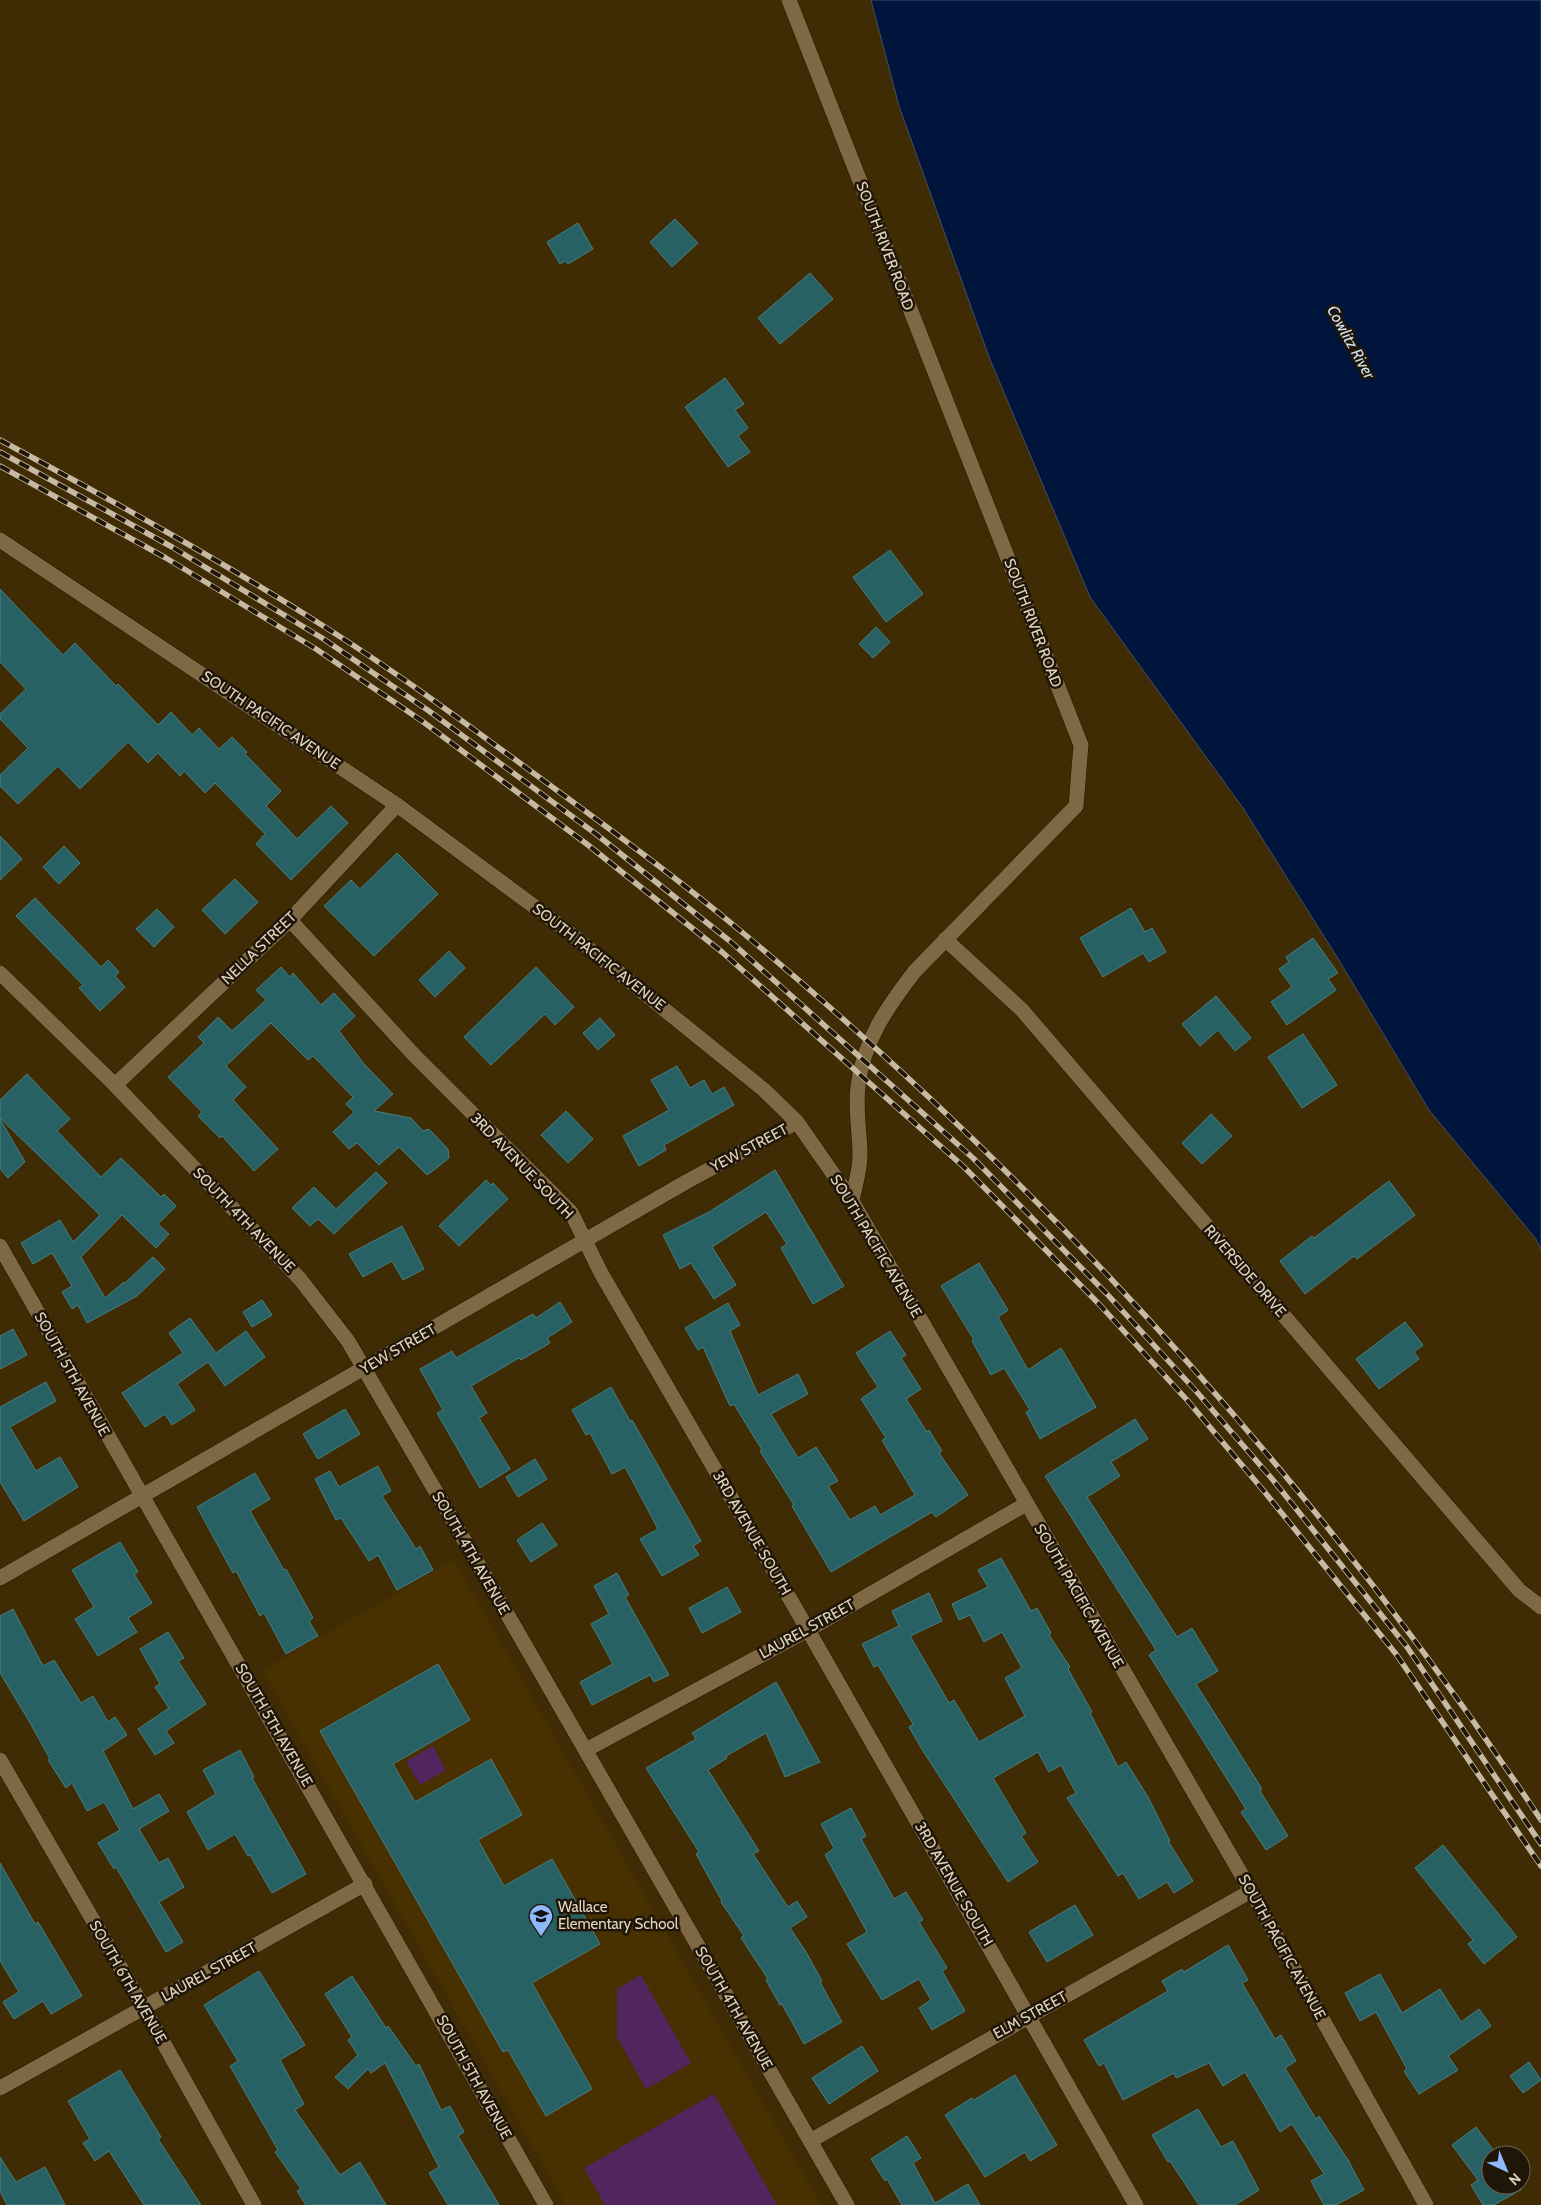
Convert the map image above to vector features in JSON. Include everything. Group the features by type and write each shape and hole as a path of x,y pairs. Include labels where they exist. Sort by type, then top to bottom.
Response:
{"street":[{"name":"SOUTH RIVER ROAD","path":"789,0 1081,745 1076,806 944,939 915,971 892,1000 876,1028 863,1059 857,1089 860,1158 852,1200"},
{"name":"SOUTH PACIFIC AVENUE","path":"0,540 397,805 566,930 764,1090 797,1122 852,1200 1251,1891 1426,2205"},
{"name":"NELLA STREET","path":"115,1086 290,920 397,805"},
{"name":"3RD AVENUE SOUTH","path":"290,920 414,1056 571,1212 601,1273 808,1630 1136,2205"},
{"name":"RIVERSIDE DRIVE","path":"944,939 1022,1010 1519,1590 1541,1607"},
{"name":"SOUTH 4TH AVENUE","path":"0,973 115,1086 300,1279 348,1341 586,1750 847,2205"},
{"name":"YEW STREET","path":"0,1578 142,1498 686,1182 797,1122"},
{"name":"SOUTH 5TH AVENUE","path":"0,1246 142,1498 365,1884 546,2205"},
{"name":"LAUREL STREET","path":"586,1750 808,1630 1026,1504"},
{"name":"SOUTH 6TH AVENUE","path":"0,1760 144,2008 254,2205"},
{"name":"LAUREL STREET","path":"0,2088 365,1884"},
{"name":"ELM STREET","path":"810,2141 1251,1891"}],"shaded area":[{"name":"Wallace Elementary School","path":"454,1560 821,2205 566,2205 262,1670"},
{"path":"433,1746 446,1770 420,1785 406,1761"},
{"path":"641,1975 691,2063 646,2089 617,2037 617,1989"},
{"path":"714,2094 777,2205 605,2205 584,2168"}],"water":[{"name":"Cowlitz River","path":"871,0 1541,0 1541,1250 1536,1239 1429,1110 1337,957 1243,808 1090,597 989,357 899,106"}],"building":[{"path":"675,219 698,243 672,267 650,242"},
{"path":"578,223 593,249 568,264 565,261 560,264 547,242"},
{"path":"810,273 833,299 780,344 758,318"},
{"path":"725,378 744,404 735,410 748,428 738,436 750,452 728,467 685,407"},
{"path":"890,550 923,594 886,622 853,577"},
{"path":"0,589 63,655 75,643 116,686 118,684 158,725 171,712 192,735 199,728 219,749 232,737 247,752 245,754 281,791 266,806 297,839 331,806 348,823 291,880 256,844 265,834 215,783 205,793 184,771 180,776 158,753 148,763 128,742 80,789 58,766 18,804 0,786 0,775 28,748 0,719 0,714 26,689 0,662"},
{"path":"876,627 890,642 873,658 859,644"},
{"path":"0,836 22,859 0,880"},
{"path":"64,846 80,863 59,884 43,867"},
{"path":"397,853 438,894 374,956 324,906 351,880 360,889"},
{"path":"235,879 258,902 225,934 202,910"},
{"path":"35,898 101,967 108,960 119,972 115,976 125,987 100,1011 79,988 83,985 16,916"},
{"path":"1131,908 1145,932 1152,928 1166,952 1149,962 1143,953 1103,977 1080,938"},
{"path":"157,909 174,927 154,947 136,929"},
{"path":"1313,938 1338,973 1328,979 1336,990 1287,1025 1271,1002 1292,987 1279,969 1289,962 1286,957"},
{"path":"449,951 465,968 435,997 419,980"},
{"path":"281,967 290,977 293,973 321,1005 334,993 355,1016 339,1031 364,1064 393,1094 374,1111 411,1118 423,1131 429,1129 448,1149 449,1158 427,1175 399,1147 379,1165 357,1143 349,1149 333,1132 354,1112 346,1104 353,1097 313,1056 308,1060 271,1023 226,1066 246,1087 233,1100 278,1149 254,1171 222,1136 220,1138 198,1116 202,1112 168,1077 204,1043 198,1037 218,1017 232,1031 266,1000 256,990"},
{"path":"536,967 574,1007 555,1025 545,1014 491,1065 464,1037"},
{"path":"1216,996 1251,1038 1235,1051 1218,1030 1200,1046 1182,1024"},
{"path":"600,1018 615,1035 598,1050 583,1033"},
{"path":"1303,1034 1337,1085 1302,1108 1268,1057"},
{"path":"677,1066 690,1088 704,1080 712,1094 724,1087 734,1105 664,1145 666,1150 639,1166 623,1136 669,1110 651,1080"},
{"path":"27,1074 70,1119 57,1131 101,1177 121,1158 161,1197 164,1194 176,1206 158,1224 169,1234 156,1248 122,1215 81,1257 105,1298 125,1283 153,1257 165,1269 137,1296 87,1323 78,1305 72,1309 62,1292 72,1286 52,1253 33,1264 21,1243 60,1220 73,1242 100,1215 0,1118 0,1100"},
{"path":"566,1111 593,1139 568,1163 541,1135"},
{"path":"1211,1114 1232,1136 1202,1164 1182,1143"},
{"path":"0,1119 25,1162 8,1178 0,1169"},
{"path":"775,1170 844,1286 813,1304 781,1248 787,1244 766,1212 712,1247 736,1285 714,1299 691,1263 680,1269 663,1235 709,1212"},
{"path":"376,1172 387,1183 334,1234 318,1219 310,1226 292,1208 314,1187 336,1209"},
{"path":"486,1180 491,1185 493,1183 508,1199 459,1246 439,1226"},
{"path":"1389,1181 1415,1215 1357,1259 1354,1256 1305,1294 1280,1261 1312,1236 1314,1238"},
{"path":"402,1226 424,1269 403,1280 392,1261 363,1277 349,1254"},
{"path":"979,1263 1008,1310 998,1317 1028,1370 1061,1348 1096,1407 1040,1439 1026,1412 1030,1410 1004,1368 991,1375 972,1341 974,1340 941,1286"},
{"path":"262,1300 272,1315 252,1327 243,1312"},
{"path":"560,1302 572,1322 547,1338 550,1343 521,1360 519,1358 471,1386 487,1413 479,1418 510,1469 480,1488 437,1413 443,1410 420,1369 452,1351 456,1358 533,1314 536,1318"},
{"path":"728,1303 740,1325 730,1331 758,1395 798,1374 808,1394 771,1414 798,1458 816,1447 838,1481 828,1486 850,1520 875,1506 880,1515 915,1495 882,1440 886,1438 861,1399 878,1387 856,1353 890,1331 906,1355 901,1358 921,1389 906,1399 927,1432 929,1430 942,1451 939,1453 968,1495 936,1517 932,1512 831,1572 792,1506 794,1505 760,1451 762,1450 734,1404 730,1406 703,1347 698,1350 685,1328"},
{"path":"190,1318 216,1353 246,1331 265,1357 225,1386 208,1362 177,1384 195,1410 172,1425 165,1414 145,1427 122,1393 183,1353 169,1333"},
{"path":"1405,1322 1423,1345 1414,1352 1419,1359 1379,1389 1356,1359"},
{"path":"13,1329 27,1355 0,1369 0,1336"},
{"path":"46,1382 56,1401 10,1427 36,1471 60,1457 78,1487 24,1521 0,1482 0,1407"},
{"path":"611,1387 701,1541 693,1546 699,1555 662,1576 640,1539 658,1529 625,1467 612,1474 590,1433 586,1435 572,1410"},
{"path":"345,1409 360,1434 318,1459 303,1434"},
{"path":"1135,1419 1148,1439 1111,1462 1120,1476 1087,1497 1177,1637 1192,1628 1218,1671 1196,1684 1262,1789 1260,1791 1288,1836 1266,1850 1241,1812 1246,1809 1149,1655 1156,1650 1045,1476"},
{"path":"535,1459 547,1479 518,1497 506,1477"},
{"path":"378,1466 391,1491 382,1496 416,1549 420,1546 433,1570 397,1590 378,1555 369,1561 341,1518 336,1520 315,1479 330,1471 339,1487"},
{"path":"255,1473 270,1499 250,1511 284,1570 286,1569 313,1618 309,1621 318,1636 286,1654 264,1613 260,1616 236,1571 233,1573 197,1507"},
{"path":"542,1523 557,1545 531,1562 517,1540"},
{"path":"120,1542 138,1572 134,1574 152,1603 128,1618 137,1632 98,1656 75,1619 94,1607 72,1570"},
{"path":"1001,1558 1031,1611 1037,1608 1051,1633 1049,1635 1070,1667 1068,1669 1092,1712 1090,1713 1118,1767 1126,1762 1148,1797 1170,1841 1168,1841 1193,1881 1174,1893 1167,1882 1139,1899 1123,1873 1118,1876 1067,1798 1076,1793 1061,1765 1049,1772 1038,1752 993,1778 1026,1833 1021,1836 1038,1862 1008,1882 923,1751 909,1727 913,1724 878,1665 874,1667 862,1644 899,1626 892,1611 929,1593 942,1621 910,1636 949,1703 954,1700 979,1742 1025,1716 1005,1678 1022,1668 1002,1632 984,1642 970,1615 959,1620 952,1604 988,1587 978,1570"},
{"path":"617,1573 629,1595 625,1597 669,1675 654,1682 650,1675 592,1705 580,1682 613,1664 591,1624 609,1614 594,1586"},
{"path":"727,1587 741,1612 702,1633 689,1608"},
{"path":"13,1609 43,1666 54,1660 81,1703 93,1696 108,1722 115,1717 127,1735 103,1751 133,1809 159,1794 169,1811 139,1829 159,1863 168,1858 184,1887 159,1902 183,1942 166,1952 116,1867 114,1869 98,1843 120,1830 104,1802 87,1811 72,1783 66,1788 48,1760 50,1759 0,1673 0,1616"},
{"path":"168,1632 184,1658 178,1661 206,1704 166,1731 174,1743 155,1755 138,1729 169,1708 155,1687 160,1684 140,1649"},
{"path":"438,1664 470,1720 393,1764 415,1802 491,1759 522,1815 478,1840 504,1886 552,1859 600,1944 532,1983 592,2089 546,2116 508,2050 503,2052 320,1731"},
{"path":"776,1682 820,1762 785,1777 766,1733 726,1756 727,1758 708,1770 759,1851 753,1854 788,1907 797,1901 807,1917 790,1928 806,1952 842,2022 804,2044 782,2004 780,2005 766,1980 768,1979 741,1938 744,1936 721,1902 696,1854 699,1852 646,1768 696,1739 692,1733"},
{"path":"240,1750 254,1777 252,1778 306,1874 272,1893 250,1855 248,1856 235,1834 208,1850 187,1812 216,1794 203,1770"},
{"path":"851,1808 866,1836 861,1839 894,1899 906,1892 923,1920 919,1922 947,1968 942,1971 965,2011 932,2030 919,2008 931,2000 919,1979 882,2000 847,1944 867,1932 825,1855 834,1848 821,1824"},
{"path":"1443,1845 1517,1937 1484,1964 1468,1944 1473,1940 1415,1868"},
{"path":"0,1863 35,1924 38,1922 82,1996 51,2014 43,2001 14,2019 3,2002 19,1992 0,1961"},
{"path":"1075,1905 1093,1935 1047,1962 1029,1932"},
{"path":"1228,1945 1248,1980 1242,1983 1275,2039 1281,2035 1296,2061 1285,2068 1316,2119 1319,2116 1348,2160 1364,2190 1336,2205 1324,2205 1311,2181 1324,2174 1292,2124 1280,2132 1245,2072 1223,2086 1209,2063 1176,2078 1174,2073 1123,2100 1104,2063 1099,2066 1084,2040 1168,1991 1162,1981 1182,1969 1184,1972"},
{"path":"259,1971 305,2045 280,2060 304,2104 295,2110 340,2175 360,2162 386,2205 306,2205 297,2191 301,2189 275,2152 278,2150 230,2066 238,2061 204,2005"},
{"path":"1380,1974 1402,2013 1440,1989 1461,2022 1479,2009 1491,2026 1448,2056 1458,2070 1419,2094 1404,2071 1407,2069 1376,2012 1360,2021 1345,1993"},
{"path":"352,1976 386,2028 388,2026 416,2066 419,2064 441,2110 450,2106 464,2132 458,2136 499,2205 448,2205 429,2173 439,2167 385,2063 371,2073 368,2069 348,2089 335,2077 358,2055 348,2040 352,2037 325,1994"},
{"path":"862,2046 878,2071 829,2104 812,2078"},
{"path":"1529,2062 1541,2080 1523,2093 1510,2076"},
{"path":"120,2070 161,2137 158,2139 201,2205 144,2205 109,2151 95,2161 83,2143 90,2139 68,2101"},
{"path":"1015,2075 1057,2145 1030,2161 1025,2152 985,2177 945,2115"},
{"path":"1198,2109 1221,2147 1233,2141 1259,2190 1235,2205 1199,2205 1170,2161 1168,2162 1152,2135"},
{"path":"1476,2127 1490,2145 1481,2145 1481,2195 1512,2195 1494,2205 1483,2205 1471,2185 1478,2180 1452,2145"},
{"path":"907,2136 921,2158 913,2163 935,2203 968,2184 980,2205 902,2205 887,2179 885,2181 871,2159"},
{"path":"0,2157 16,2182 45,2167 65,2205 7,2205 0,2191"}],"railway":[{"path":"0,440 125,508 248,579 400,677 688,888 856,1031 966,1133 1072,1238 1174,1348 1272,1461 1366,1577 1456,1697 1541,1820"},
{"path":"0,452 172,547 322,638 429,711 596,834 731,942 973,1158 1107,1294 1196,1391 1273,1480 1407,1647 1541,1844"},
{"path":"0,466 166,558 316,649 422,721 588,845 722,952 964,1167 1098,1303 1187,1400 1263,1490 1396,1654 1541,1866"}],"place":[{"name":"Wallace Elementary School","path":"541,1937"}]}
